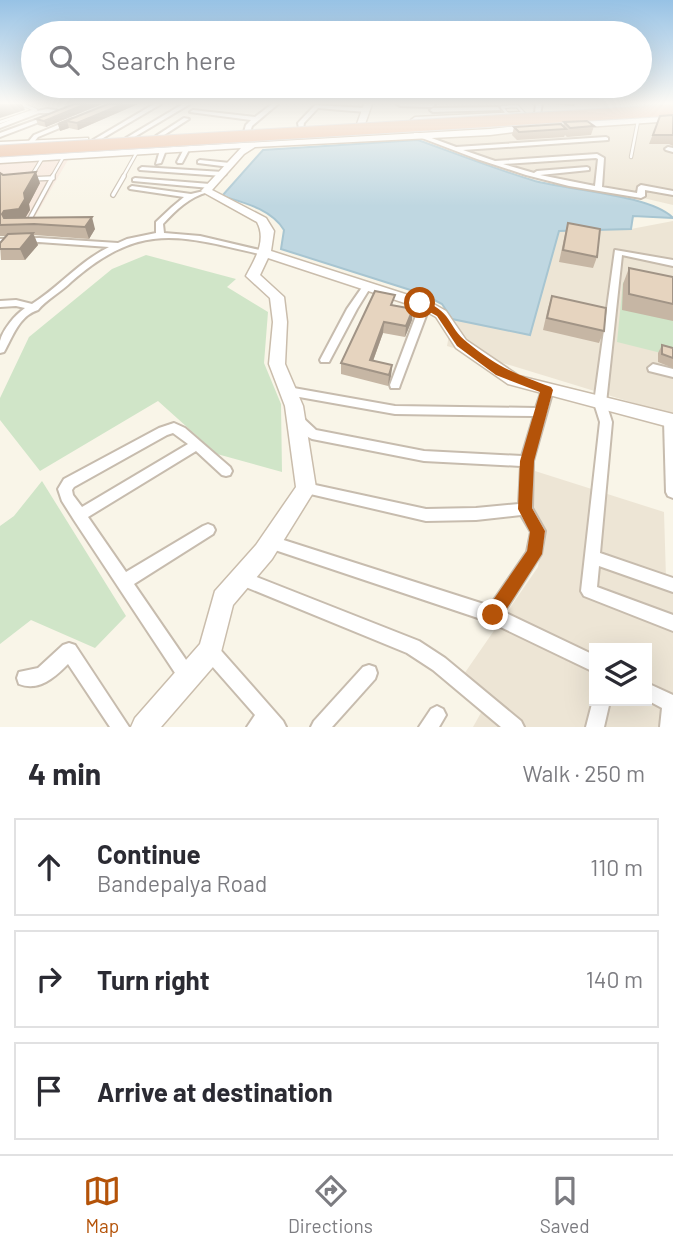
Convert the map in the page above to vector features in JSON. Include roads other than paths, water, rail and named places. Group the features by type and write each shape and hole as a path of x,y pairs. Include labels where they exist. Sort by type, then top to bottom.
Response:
{"highway":[{"path":"0,151 209,138"},
{"path":"69,153 276,138"}],"street":[{"path":"28,145 34,138"},
{"path":"96,140 100,138"},
{"path":"0,145 129,138"},
{"path":"224,169 133,184 394,138"},
{"path":"427,138 493,163 571,185 641,197 642,187 673,193"},
{"path":"454,148 606,139"},
{"path":"180,162 187,148"},
{"path":"0,160 69,153 187,148 224,169 268,231 264,253 253,276 277,297 280,322 277,364 296,418 306,488 271,542 222,599 210,651 144,727"},
{"path":"158,163 163,150"},
{"path":"493,163 597,156 601,158 598,188"},
{"path":"200,162 224,169"},
{"path":"142,169 224,169"},
{"path":"160,234 159,223 224,169"},
{"path":"528,174 587,169"},
{"path":"0,350 20,316 35,308 91,260 117,245 141,236 184,234 264,253 425,305 441,314 461,344 500,372 547,390 672,421 673,492"},
{"path":"0,241 39,240 117,245"},
{"path":"673,262 618,252 600,403 606,422 589,592 673,623"},
{"path":"326,360 366,288"},
{"path":"0,304 16,303 35,308"},
{"path":"396,385 425,305"},
{"path":"653,368 673,373"},
{"path":"493,615 534,554 538,531 525,509 527,461 547,390"},
{"path":"288,391 395,410 542,412"},
{"path":"296,418 313,434 424,456 527,461"},
{"path":"187,677 79,516 65,489 69,484 163,431 174,428 181,431 226,471"},
{"path":"79,516 196,445"},
{"path":"306,488 426,515 525,509"},
{"path":"124,582 208,530"},
{"path":"271,542 493,615 589,662"},
{"path":"592,557 673,585"},
{"path":"241,578 413,647 439,664 515,727"},
{"path":"25,678 33,680 43,675 69,651 120,727"},
{"path":"210,651 266,723"},
{"path":"320,727 369,673"},
{"path":"652,694 672,704 669,727"},
{"path":"595,727 600,706"}],"lane":[{"path":"631,157 635,138"},
{"path":"113,195 136,152"},
{"path":"19,225 27,224 69,153"},
{"path":"30,179 43,157"},
{"path":"18,180 53,178"}],"water":[{"path":"418,140 535,181 647,204 673,218 633,216 631,229 559,231 530,335 452,319 442,304 423,294 281,249 284,230 279,223 257,208 222,196 263,150"}],"railway":[{"path":"0,147 149,138"}]}
